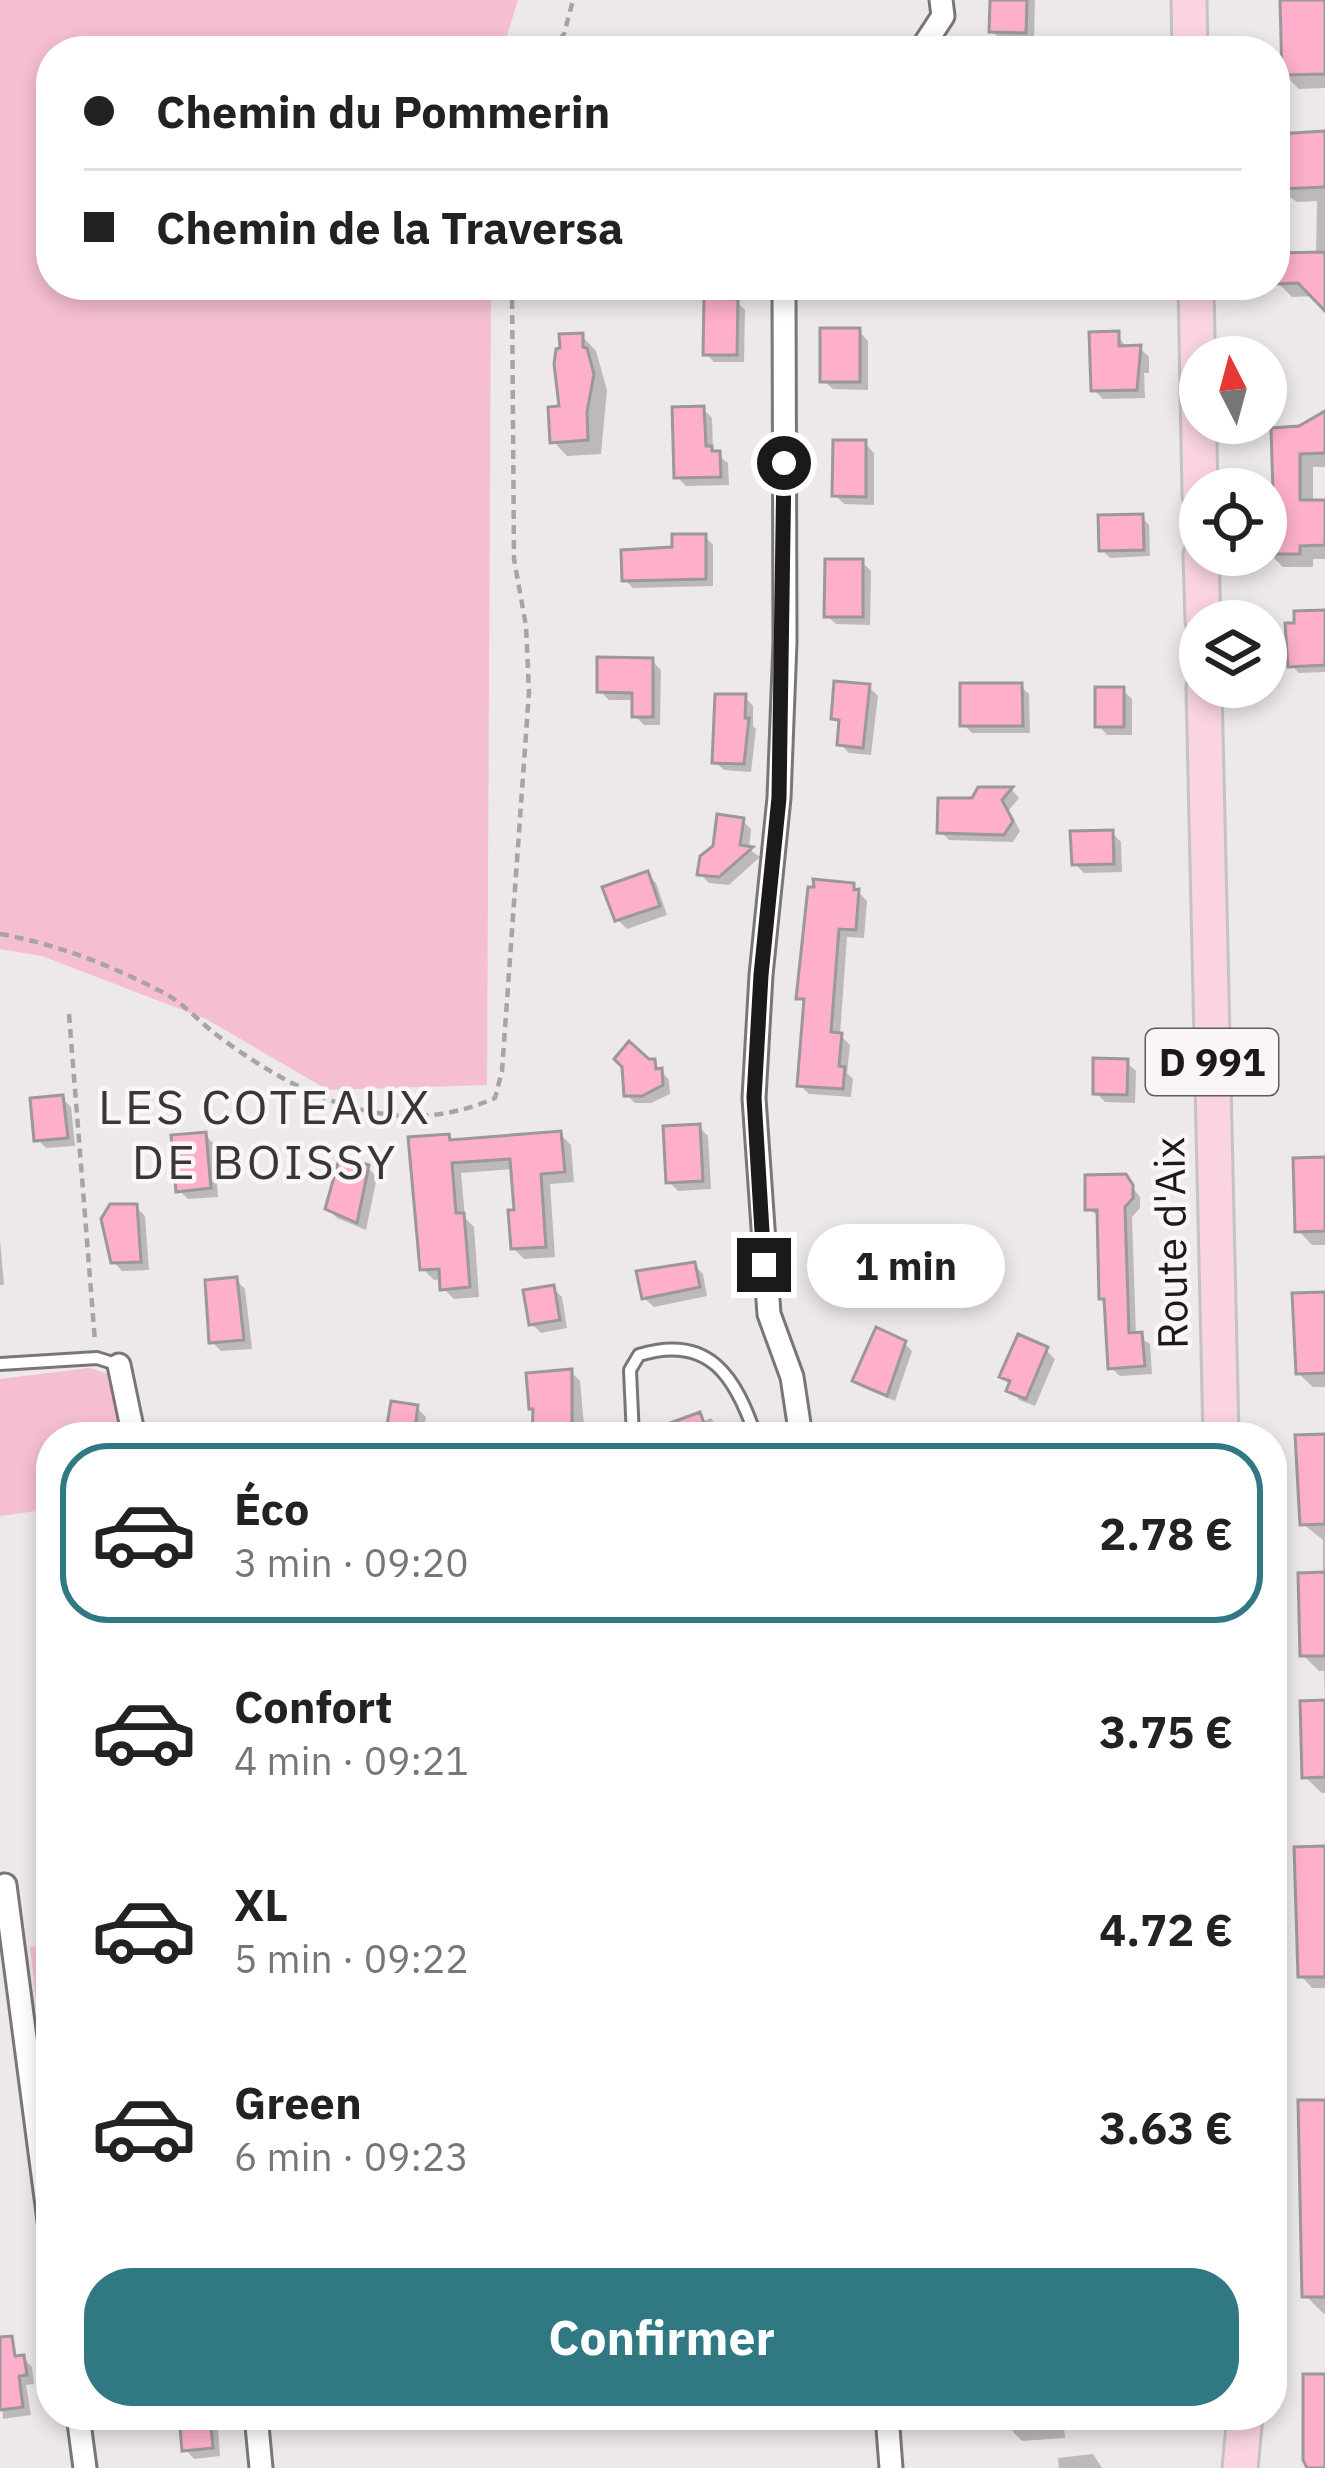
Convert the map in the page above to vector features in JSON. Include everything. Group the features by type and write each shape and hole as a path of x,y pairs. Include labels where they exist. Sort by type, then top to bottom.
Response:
{"main road":[{"path":"1188,4 1189,36"},
{"path":"1196,300 1199,468"},
{"name":"Route d'Aix","path":"1204,708 1221,1422"},
{"path":"1243,2439 1256,2468"}],"street":[{"path":"930,36 943,16 941,0"},
{"path":"784,300 779,798 754,1098 769,1314 792,1377 799,1422"},
{"path":"108,1361 129,1422"},
{"path":"5,1885 36,2122"},
{"path":"80,2430 86,2468"},
{"path":"257,2430 261,2468"},
{"path":"888,2430 891,2468"}],"lane":[{"path":"632,1422 630,1370 639,1355 682,1349 713,1360 736,1385 750,1422"},
{"path":"0,1364 108,1361"}],"path":[{"path":"562,36 573,0"},
{"path":"0,934 45,942 168,995 220,1037 317,1098 387,1114 446,1115 495,1098 502,1071 529,692 526,626 514,559 512,300"},
{"path":"69,1013 108,1361"}],"shaded area":[{"path":"0,0 518,0 507,36 36,36 36,300 491,300 487,1085 328,1090 206,1019 42,956 0,949"},
{"path":"89,1368 108,1374 122,1422 36,1422 36,1511 0,1516 0,1379"},
{"path":"36,1946 36,1998 30,1947"}],"building":[{"path":"990,0 1027,0 1026,33 989,32"},
{"path":"1280,0 1325,0 1325,74 1290,75 1290,36 1281,36"},
{"path":"1325,131 1325,187 1290,189 1290,133"},
{"path":"1325,252 1325,311 1298,283 1290,283 1290,253"},
{"path":"704,300 738,300 737,355 703,355"},
{"path":"820,328 860,328 860,382 820,382"},
{"path":"1119,331 1119,346 1141,345 1137,390 1091,391 1089,332"},
{"path":"583,333 583,347 594,374 588,440 550,443 548,407 559,406 554,364 559,334"},
{"path":"704,406 706,446 720,451 721,477 674,478 672,407"},
{"path":"1325,411 1325,453 1300,454 1300,500 1325,500 1325,545 1300,546 1300,554 1287,554 1287,468 1272,468 1272,444 1287,444 1287,427 1299,426"},
{"path":"833,440 866,440 866,497 832,496"},
{"path":"1143,514 1144,550 1099,551 1098,515"},
{"path":"672,534 706,534 706,579 622,581 621,550 672,547"},
{"path":"825,559 863,559 863,617 824,617"},
{"path":"1325,610 1325,665 1288,667 1287,623 1294,623 1294,611"},
{"path":"597,657 653,658 653,717 632,717 632,693 597,692"},
{"path":"834,681 870,684 863,748 837,745 839,720 831,719"},
{"path":"960,683 1022,683 1023,726 960,726"},
{"path":"1095,687 1124,687 1124,727 1095,727"},
{"path":"715,694 746,694 745,718 749,718 744,764 712,763"},
{"path":"978,787 1013,787 1002,800 1013,821 1004,835 937,833 938,798 972,798"},
{"path":"717,814 744,818 740,845 753,847 719,877 697,875 700,856 713,846"},
{"path":"1113,830 1114,864 1072,865 1070,831"},
{"path":"648,871 660,906 615,921 602,887"},
{"path":"813,879 854,883 854,890 859,889 856,930 839,929 831,1032 842,1033 843,1089 797,1086 804,999 796,999 808,887 814,887"},
{"path":"629,1041 655,1059 656,1069 662,1068 663,1085 642,1096 624,1096 622,1067 614,1059"},
{"path":"1093,1058 1128,1059 1127,1095 1093,1094"},
{"path":"63,1095 68,1138 34,1141 30,1098"},
{"path":"700,1124 703,1181 666,1183 663,1126"},
{"path":"561,1131 565,1172 541,1174 546,1247 511,1249 510,1159 452,1163 456,1213 464,1213 470,1287 440,1290 439,1269 420,1270 408,1137 449,1134 450,1140"},
{"path":"206,1132 211,1188 176,1192 171,1135"},
{"path":"340,1156 369,1165 357,1223 325,1209"},
{"path":"1325,1157 1325,1231 1295,1232 1293,1158"},
{"path":"1126,1174 1133,1185 1133,1198 1125,1207 1129,1333 1142,1332 1145,1366 1108,1369 1104,1299 1099,1299 1097,1210 1085,1210 1085,1175"},
{"path":"110,1204 137,1204 141,1262 111,1263 101,1219"},
{"path":"695,1262 700,1287 642,1299 636,1271"},
{"path":"237,1277 244,1340 209,1343 205,1280"},
{"path":"554,1285 560,1320 529,1325 523,1290"},
{"path":"1325,1292 1325,1373 1296,1374 1292,1293"},
{"path":"876,1327 906,1341 887,1396 852,1381"},
{"path":"1018,1334 1048,1347 1026,1399 1006,1391 1010,1381 999,1377"},
{"path":"572,1369 572,1422 533,1422 526,1373"},
{"path":"391,1401 418,1405 416,1422 388,1422"},
{"path":"700,1412 704,1422 673,1422"},
{"path":"1325,1434 1325,1524 1300,1525 1295,1435"},
{"path":"1325,1572 1325,1656 1300,1656 1298,1573"},
{"path":"1325,1700 1325,1777 1302,1778 1300,1701"},
{"path":"1325,1846 1325,1977 1298,1977 1294,1847"},
{"path":"1298,2100 1325,2100 1325,2297 1302,2297"},
{"path":"12,2336 15,2356 24,2355 27,2375 19,2376 23,2407 0,2410 0,2337"},
{"path":"1303,2374 1325,2374 1325,2468 1307,2468 1303,2460"},
{"path":"180,2430 211,2430 213,2448 182,2451"}],"district":[{"name":"LES COTEAUX DE BOISSY","path":"265,1134"}],"route":[{"path":"764,1265 754,1098 779,798 784,463"}]}
